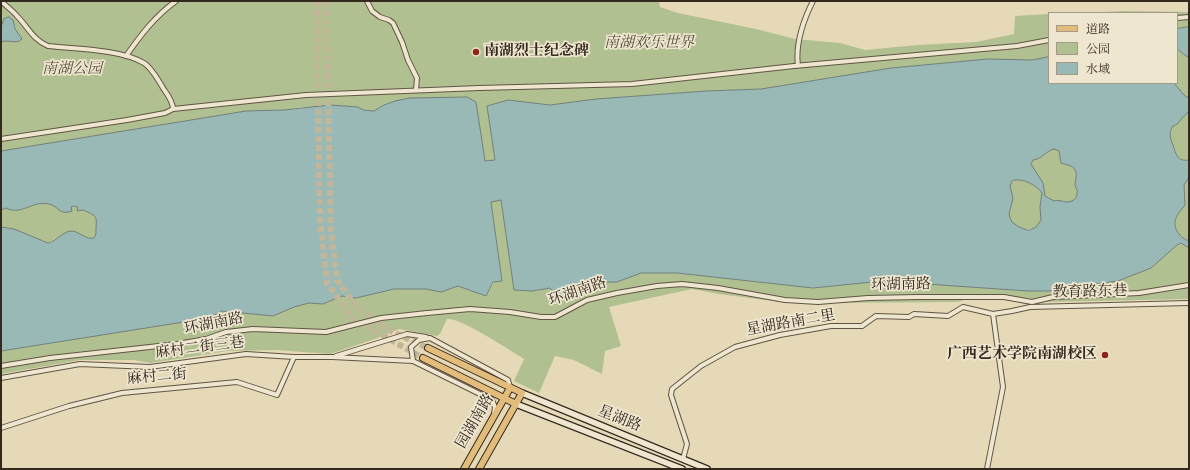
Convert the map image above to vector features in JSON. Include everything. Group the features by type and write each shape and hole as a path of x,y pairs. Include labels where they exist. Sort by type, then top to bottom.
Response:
{"main road":[{"path":"428,348 522,393"},
{"path":"423,358 516,404"},
{"name":"园湖南路","path":"464,469 510,388"},
{"name":"星湖路","path":"522,393 707,469"},
{"name":"园湖南路","path":"479,469 522,393"},
{"name":"星湖路","path":"516,404 682,469"}],"street":[{"path":"1,1 18,17 41,44 126,56 145,64 160,83 173,105 173,109"},
{"path":"126,56 142,33 165,9 176,1"},
{"path":"367,1 372,11 380,17 390,20 393,23 417,78 416,90"},
{"path":"798,66 798,43 804,18 813,1"},
{"path":"1178,18 1189,17"},
{"path":"1,139 127,120 173,109 306,95 416,90 632,84 798,66 1017,46 1048,40"},
{"name":"环湖南路","path":"1,366 50,358 177,344 206,339 226,332 253,329 326,332 381,318 470,309 510,312 541,317 555,317 587,300 657,286 682,284 718,288 792,301 818,302 918,297 1004,298 1032,302 1053,297 1139,292 1189,285"},
{"name":"教育路东巷","path":"993,314 1012,312 1030,307 1189,303"},
{"name":"星湖路南二里","path":"683,459 687,444 671,395 672,389 701,366 735,347 780,335 831,326 862,326 876,316 909,317 914,314 948,316 963,307 993,314"},
{"path":"987,469 1003,387 993,314"},
{"path":"332,357 407,334 430,338 508,380 510,388"},
{"path":"413,361 412,347 419,340 430,338"},
{"name":"麻村二街三巷","path":"1,378 80,364 150,367 246,354 294,357 332,357"},
{"name":"麻村二街","path":"1,428 69,406 122,393 237,382 277,395 294,357"},
{"path":"332,357 413,361 492,400 495,407 494,418"}],"green space":[{"name":"南湖公园","path":"1,1 659,1 660,7 678,13 756,29 795,39 840,43 865,50 917,45 976,42 1014,34 1015,16 1048,14 1048,57 1032,60 988,59 891,68 761,89 706,91 596,99 550,105 508,100 487,106 495,160 485,161 476,102 467,97 410,98 395,101 374,111 303,107 284,110 246,111 1,151"},
{"path":"1125,11 1189,12 1189,27 1178,29 1178,12 1103,12"},
{"path":"1178,50 1189,58 1189,98 1185,96 1175,84 1178,84"},
{"path":"1189,111 1189,160 1182,160 1179,159 1176,154 1170,134 1172,127 1177,124"},
{"path":"1054,149 1059,151 1067,165 1073,167 1076,171 1075,185 1077,196 1072,202 1054,201 1045,196 1039,178 1031,164 1033,160 1040,158"},
{"path":"1189,177 1189,241 1180,235 1176,229 1175,222 1178,214 1185,205 1184,185"},
{"path":"1015,180 1023,180 1030,183 1037,187 1042,193 1040,208 1042,218 1040,223 1033,228 1023,229 1018,227 1014,225 1009,217 1012,199 1010,185"},
{"path":"501,200 514,290 532,291 550,288 571,298 595,282 617,282 640,273 677,273 813,288 882,281 1028,291 1094,290 1095,284 1118,281 1151,268 1181,243 1189,248 1189,299 1046,302 1030,305 1004,299 969,298 958,302 819,303 781,302 692,289 609,307 621,346 605,351 602,374 574,360 555,356 539,393 514,381 524,359 474,329 454,320 447,319 440,334 437,336 399,329 375,339 330,354 276,350 228,351 150,363 134,360 80,360 1,374 1,351 209,318 222,311 273,316 294,307 309,303 323,304 342,296 356,298 394,289 426,289 441,292 458,286 486,296 494,282 502,281 491,202"},
{"path":"44,203 54,205 56,207 77,207 78,211 85,211 93,214 98,220 94,238 89,239 67,232 48,243 14,229 1,227 1,210 3,208 23,209 29,206"}],"water":[{"path":"9,17 13,20 15,29 22,39 20,41 1,42 1,27 4,19"},
{"path":"1189,27 1189,58 1178,50 1178,29"},
{"path":"1048,57 1048,84 1175,84 1185,96 1189,98 1189,111 1177,124 1172,127 1170,134 1179,159 1189,160 1189,177 1184,185 1185,205 1176,218 1175,225 1180,235 1189,241 1189,248 1181,243 1151,268 1118,281 1095,284 1095,290 1028,291 882,281 813,288 677,273 641,273 617,282 595,282 571,298 557,297 550,288 532,291 514,290 501,200 491,202 502,281 493,282 486,296 458,286 441,292 426,289 394,289 356,298 342,296 323,304 309,303 294,307 273,316 222,311 209,318 1,351 1,227 14,229 48,243 69,231 78,233 88,238 94,238 96,234 96,218 83,210 77,211 78,207 73,206 71,207 72,211 62,212 52,205 43,203 17,210 6,208 1,210 1,151 246,111 284,110 330,105 358,107 363,110 374,111 395,101 410,98 467,97 476,102 485,161 495,160 487,106 508,100 550,105 596,99 706,91 761,89 891,68 988,59 1032,60","holes":["1054,149 1059,151 1061,163 1071,166 1076,172 1075,185 1077,195 1075,199 1070,202 1054,201 1045,196 1043,183 1031,164 1033,160 1040,158","1023,180 1037,187 1042,193 1040,207 1041,220 1036,227 1030,230 1019,227 1012,222 1009,214 1013,198 1010,186 1012,181"]}],"tunnel":[{"path":"316,1 320,221 327,283 352,318 423,358"},
{"path":"326,1 331,230 337,280 357,308 391,331 428,348"}],"place":[{"name":"南湖烈士纪念碑","path":"476,52"},
{"name":"广西艺术学院南湖校区","path":"1105,355"}],"park label":[{"name":"南湖欢乐世界","path":"649,44"}]}
